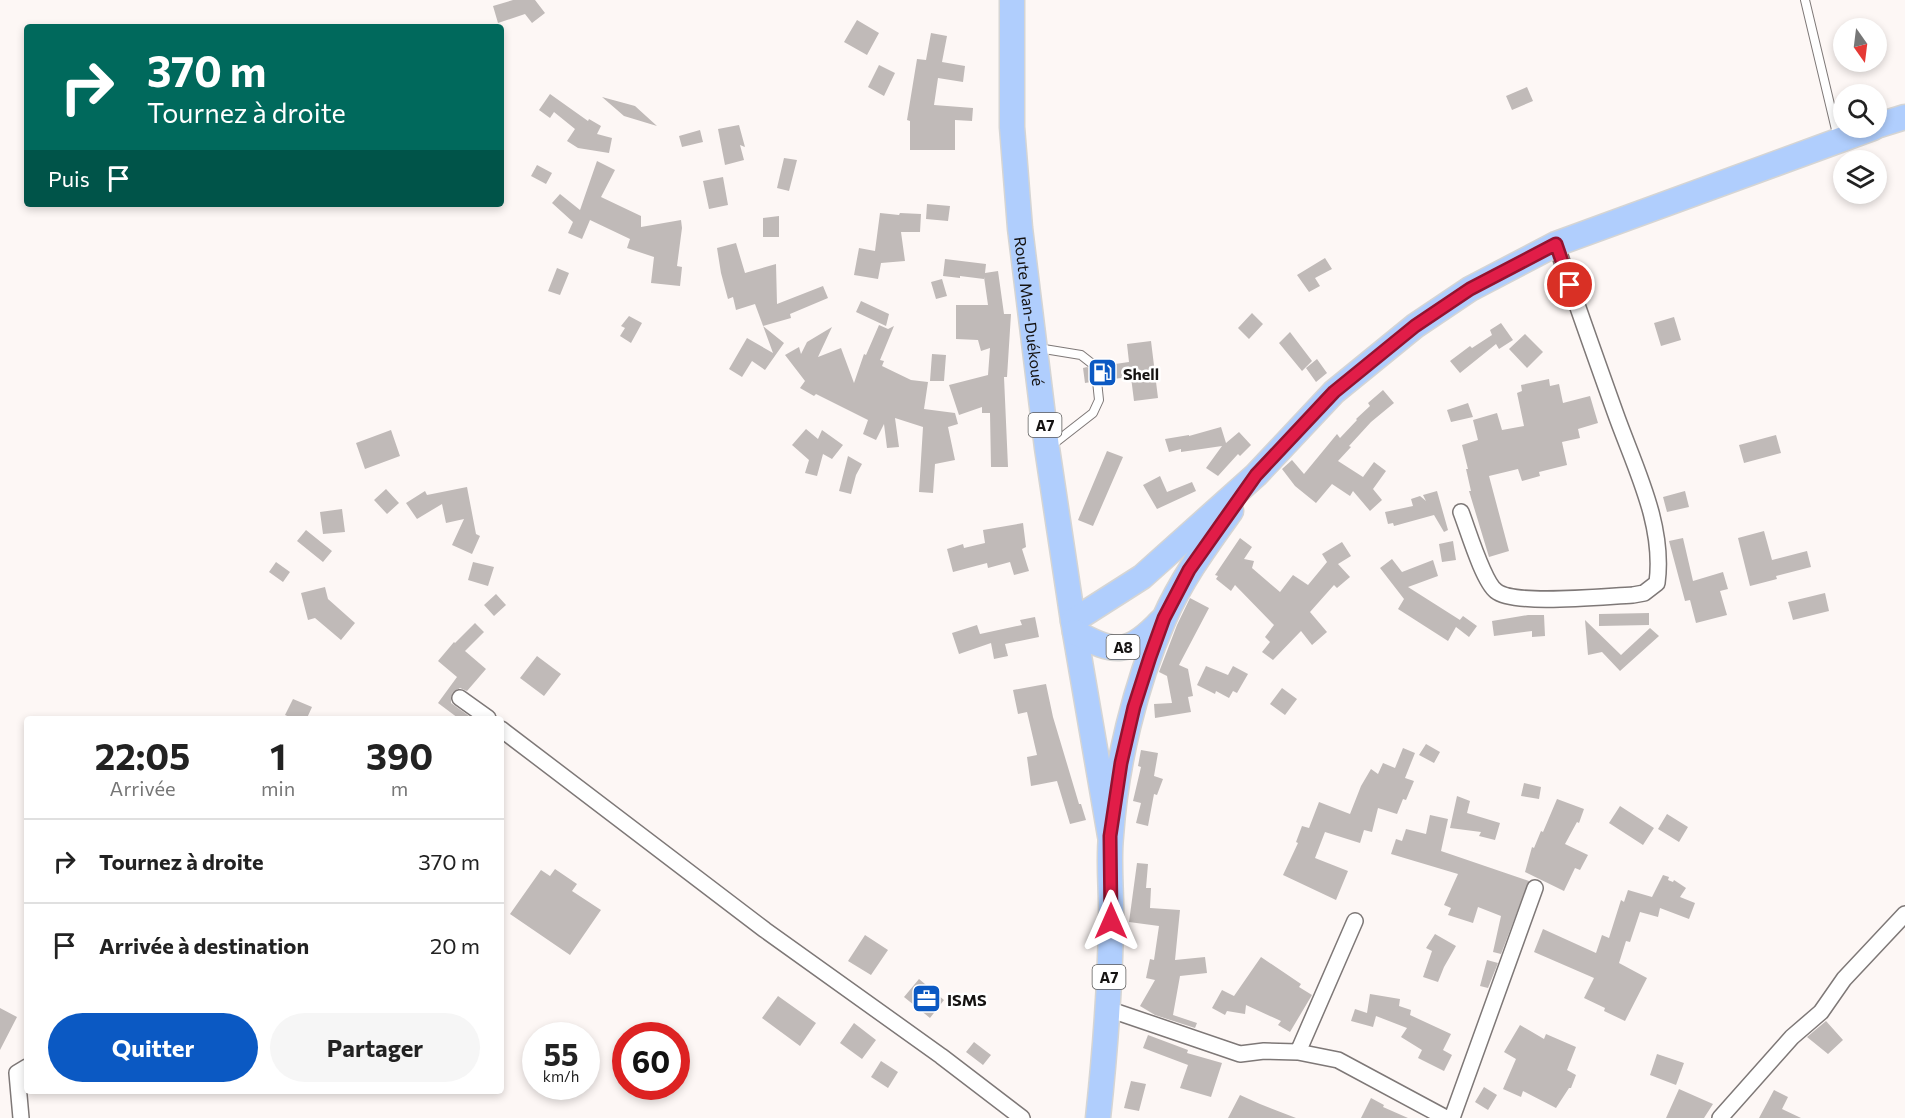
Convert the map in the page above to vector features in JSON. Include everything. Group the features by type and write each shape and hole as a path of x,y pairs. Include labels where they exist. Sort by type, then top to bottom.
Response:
{"main road":[{"name":"Route Man-Duékoué","path":"1012,0 1011,72 1014,163 1020,228 1047,448 1074,627"},
{"name":"A8","path":"1887,123 1905,117"},
{"name":"A8","path":"1164,618 1145,638 1129,646 1114,649 1098,645 1074,627 1142,578 1256,475 1334,392 1415,326 1470,289 1556,244 1841,138"},
{"name":"A8","path":"1110,836 1121,763 1134,707 1164,618 1189,570 1256,475"},
{"name":"A7","path":"1074,627 1110,836 1111,921 1108,1010 1098,1118"}],"street":[{"path":"1461,512 1488,581 1497,592 1530,599 1633,595 1644,593 1657,583 1660,562 1658,545 1646,495 1556,244"},
{"path":"460,698 485,716"},
{"path":"504,731 765,930 941,1056 1022,1118"},
{"path":"1452,1118 1536,888"},
{"path":"1720,1118 1792,1037 1821,1012 1844,979 1905,914"},
{"path":"1298,1052 1354,921"},
{"path":"1108,1010 1240,1054 1264,1051 1298,1052 1338,1060 1446,1118"},
{"path":"21,1118 17,1073 24,1069"}],"lane":[{"path":"1805,0 1838,139"},
{"path":"1036,348 1081,355 1095,366"},
{"path":"1047,448 1093,414 1099,400 1097,381"}],"building":[{"path":"513,0 535,0 545,13 532,23 525,14 498,23 493,6"},
{"path":"857,20 879,33 867,55 844,42"},
{"path":"931,33 947,36 942,62 965,66 963,82 938,78 934,105 973,108 972,121 955,120 955,150 910,150 910,121 907,120 917,59 926,60"},
{"path":"879,65 895,73 884,96 868,87"},
{"path":"1527,87 1533,101 1512,110 1506,96"},
{"path":"550,94 588,121 589,119 601,126 597,134 612,138 609,153 578,148 567,141 575,129 554,112 550,118 539,110"},
{"path":"602,97 635,106 657,126 624,116"},
{"path":"739,125 745,147 740,145 744,160 725,165 718,129"},
{"path":"700,130 703,142 682,147 679,136"},
{"path":"784,158 797,160 789,191 777,188"},
{"path":"597,161 615,170 601,197 641,216 641,227 681,220 677,266 682,267 680,286 651,283 654,257 627,248 630,239 590,220 582,239 568,233 573,222 552,203 560,194 580,210"},
{"path":"537,165 552,173 546,184 531,176"},
{"path":"723,177 728,205 709,209 703,181"},
{"path":"927,204 950,206 948,221 926,219"},
{"path":"880,213 921,214 920,232 901,232 905,261 881,263 878,279 854,275 859,248 875,251"},
{"path":"779,216 779,237 763,237 763,218"},
{"path":"736,243 745,273 776,264 777,304 823,286 828,298 790,314 791,318 763,326 755,304 736,310 733,297 728,299 717,248"},
{"path":"1325,258 1332,269 1315,278 1320,286 1309,292 1297,275"},
{"path":"945,259 986,264 985,273 998,271 1004,314 1011,314 1007,377 1004,377 1008,467 991,467 990,413 982,413 982,407 959,415 949,385 988,375 990,348 981,351 978,340 956,339 956,305 988,305 984,277 984,279 943,276"},
{"path":"557,268 569,273 560,295 548,291"},
{"path":"942,279 947,296 936,299 931,282"},
{"path":"861,301 889,314 886,326 856,312"},
{"path":"1252,313 1263,324 1249,339 1238,328"},
{"path":"629,316 642,323 631,343 620,336 625,328 621,326"},
{"path":"1674,317 1681,340 1661,346 1654,323"},
{"path":"1501,323 1513,340 1499,349 1496,344 1460,373 1450,361 1470,346 1472,348 1492,335 1490,330"},
{"path":"879,325 888,329 894,326 880,360 884,361 882,366 911,380 928,382 924,409 955,413 958,424 948,427 955,460 935,464 933,493 919,492 923,427 895,418 899,447 887,448 884,424 876,440 863,434 868,420 800,388 805,381 785,355 799,347 801,354 807,342 832,327 818,357 841,348 854,383 864,354 866,355"},
{"path":"763,326 784,343 765,370 752,361 742,377 729,369 747,338 773,353"},
{"path":"1290,332 1312,361 1302,371 1279,343"},
{"path":"1525,334 1543,352 1527,368 1509,349"},
{"path":"1151,341 1158,398 1134,401 1131,377 1103,380 1096,375 1091,382 1085,383 1083,368 1087,367 1097,372 1101,366 1129,362 1127,344"},
{"path":"932,354 946,355 944,381 930,381"},
{"path":"1317,359 1327,373 1316,382 1306,368"},
{"path":"1549,379 1550,386 1559,384 1563,403 1590,396 1598,423 1578,429 1580,438 1562,442 1567,465 1539,472 1540,476 1522,481 1518,469 1489,476 1509,551 1489,557 1469,491 1471,491 1466,469 1468,469 1462,445 1478,440 1473,420 1497,413 1502,430 1524,426 1517,393 1522,391 1521,385"},
{"path":"1383,390 1394,403 1371,422 1338,461 1363,477 1374,462 1386,471 1373,489 1382,500 1370,511 1353,491 1350,496 1332,484 1316,503 1295,486 1282,469 1292,460 1304,474 1337,434 1340,438 1370,406 1368,403"},
{"path":"1468,403 1473,417 1451,422 1447,410"},
{"path":"1221,427 1226,443 1239,432 1251,445 1240,456 1238,454 1218,476 1206,468 1222,446 1169,452 1165,439 1189,436"},
{"path":"806,429 818,439 822,430 843,445 832,459 823,454 817,476 805,473 809,460 792,445"},
{"path":"391,430 400,456 365,469 356,443"},
{"path":"1776,435 1781,453 1744,463 1739,445"},
{"path":"1107,451 1123,457 1093,526 1078,520"},
{"path":"848,456 862,464 856,475 851,494 839,491"},
{"path":"1160,476 1167,492 1192,482 1196,491 1157,509 1143,485"},
{"path":"467,487 476,534 480,536 472,554 452,545 464,519 446,523 442,504 417,519 406,503 425,491 427,495"},
{"path":"386,489 399,503 387,514 374,500"},
{"path":"1437,491 1448,530 1444,532 1434,515 1394,526 1393,523 1388,524 1385,512 1413,506 1411,499 1420,496 1426,501 1423,495"},
{"path":"1685,491 1689,507 1667,512 1663,497"},
{"path":"342,509 345,532 323,534 320,512"},
{"path":"1023,523 1026,547 1022,549 1029,571 1014,575 1010,562 988,568 987,563 953,572 947,549 963,544 964,548 985,543 983,530"},
{"path":"306,530 332,551 323,562 297,541"},
{"path":"1764,531 1772,560 1807,551 1811,567 1776,576 1777,579 1750,586 1738,538"},
{"path":"1240,538 1252,547 1244,559 1254,561 1252,568 1280,592 1293,575 1308,585 1327,562 1322,554 1342,542 1351,556 1338,564 1350,577 1337,588 1334,585 1310,612 1327,632 1312,645 1301,631 1273,660 1262,652 1270,642 1265,637 1274,625 1235,585 1231,591 1216,579 1218,576 1215,575"},
{"path":"1683,538 1693,581 1723,572 1728,589 1720,591 1727,615 1696,623 1690,600 1685,601 1669,541"},
{"path":"1453,541 1456,560 1442,562 1439,544"},
{"path":"1392,559 1402,572 1433,560 1438,576 1408,587 1460,620 1463,616 1477,626 1469,637 1456,627 1448,641 1398,609 1404,599 1380,568"},
{"path":"276,562 290,572 283,582 269,572"},
{"path":"473,562 494,567 488,586 468,580"},
{"path":"325,587 328,599 355,623 341,640 315,618 308,620 301,593"},
{"path":"1825,593 1829,611 1793,620 1788,602"},
{"path":"496,594 506,605 494,616 484,605"},
{"path":"1190,598 1209,608 1179,665 1188,669 1193,696 1188,697 1191,712 1155,718 1154,704 1172,703 1167,676 1159,672"},
{"path":"1649,613 1649,625 1599,626 1599,614"},
{"path":"1528,615 1544,615 1545,636 1532,637 1532,631 1494,636 1492,621"},
{"path":"1035,617 1039,637 1005,644 1008,656 994,659 991,643 959,654 952,633 977,625 980,634 1022,625 1020,620"},
{"path":"1585,620 1621,655 1650,628 1659,636 1620,671 1602,652 1588,655"},
{"path":"475,623 484,632 465,651 486,669 467,691 460,688 452,693 451,703 469,716 455,716 438,703 457,677 438,661"},
{"path":"537,656 561,674 544,696 520,678"},
{"path":"1206,666 1228,675 1233,666 1248,674 1237,693 1233,691 1229,698 1197,685"},
{"path":"1046,684 1053,717 1086,820 1070,824 1057,781 1031,786 1027,757 1037,755 1027,712 1018,714 1013,690"},
{"path":"1282,688 1297,699 1285,715 1270,704"},
{"path":"293,699 312,707 308,716 285,715"},
{"path":"1426,744 1440,752 1434,763 1419,755"},
{"path":"1403,748 1415,753 1405,778 1414,781 1397,814 1378,808 1372,832 1364,830 1360,843 1325,832 1315,858 1348,871 1336,900 1283,875 1298,843 1296,842 1302,826 1309,828 1319,802 1350,814 1361,786 1371,769 1378,774 1383,763 1395,768"},
{"path":"1141,750 1158,753 1154,776 1163,779 1157,795 1154,794 1148,826 1136,823 1141,803 1133,801 1141,767 1138,766"},
{"path":"1524,783 1541,787 1539,799 1521,796"},
{"path":"1457,796 1470,801 1467,813 1500,823 1495,840 1479,836 1481,832 1450,828"},
{"path":"1557,799 1584,809 1579,823 1577,822 1565,844 1588,855 1580,870 1575,868 1564,891 1525,872 1532,847 1534,848 1541,831 1543,832"},
{"path":"1620,806 1654,828 1643,845 1609,823"},
{"path":"1667,814 1688,827 1679,842 1658,829"},
{"path":"1430,815 1448,819 1441,851 1529,881 1501,954 1493,952 1501,916 1478,907 1473,923 1448,915 1451,908 1444,905 1458,874 1391,854 1396,839 1402,841 1406,829 1426,834"},
{"path":"1137,863 1148,864 1146,888 1151,888 1150,908 1180,910 1175,960 1205,957 1207,973 1180,976 1173,1015 1197,1023 1195,1028 1155,1015 1140,1006 1155,980 1146,978 1150,959 1154,960 1159,926 1129,922"},
{"path":"555,869 577,884 572,891 601,910 570,955 510,914 541,870 550,876"},
{"path":"1663,875 1669,877 1668,880 1673,882 1674,880 1686,888 1680,897 1695,903 1689,919 1660,908 1658,917 1640,912 1630,942 1626,941 1619,963 1647,978 1625,1021 1584,998 1594,978 1534,952 1543,929 1596,953 1602,935 1609,938 1621,900 1624,902 1628,890 1652,897"},
{"path":"1435,934 1456,946 1438,982 1423,977 1432,951 1426,948"},
{"path":"865,935 888,950 871,975 848,961"},
{"path":"1261,957 1301,984 1299,987 1312,995 1290,1032 1278,1025 1281,1021 1246,1005 1245,1014 1227,1011 1225,1015 1212,1008 1222,990 1234,996"},
{"path":"1487,960 1498,963 1488,988 1480,986"},
{"path":"919,979 944,1000 930,1018 904,997"},
{"path":"1370,994 1400,999 1399,1006 1411,1010 1410,1015 1451,1034 1443,1050 1452,1055 1444,1071 1418,1058 1422,1050 1401,1037 1407,1028 1376,1016 1373,1027 1351,1021 1355,1009 1367,1013"},
{"path":"778,996 816,1023 800,1046 762,1018"},
{"path":"0,1008 17,1017 0,1050"},
{"path":"1826,1021 1843,1040 1828,1054 1807,1037"},
{"path":"854,1023 876,1040 862,1059 840,1043"},
{"path":"1520,1025 1544,1039 1546,1034 1576,1047 1567,1070 1576,1075 1571,1088 1556,1108 1523,1091 1521,1097 1503,1089 1516,1059 1504,1052"},
{"path":"1148,1035 1188,1050 1187,1053 1222,1063 1211,1097 1180,1088 1188,1065 1143,1048"},
{"path":"974,1042 991,1055 983,1065 966,1052"},
{"path":"1657,1054 1684,1063 1676,1085 1650,1075"},
{"path":"881,1061 898,1072 888,1088 871,1077"},
{"path":"1131,1081 1146,1084 1139,1111 1124,1108"},
{"path":"1484,1087 1497,1095 1488,1110 1475,1102"},
{"path":"1679,1089 1713,1104 1704,1118 1666,1118"},
{"path":"1774,1090 1788,1097 1782,1109 1801,1118 1759,1118"},
{"path":"1240,1095 1260,1104 1296,1118 1228,1118"},
{"path":"1371,1098 1384,1105 1383,1107 1408,1118 1361,1118"}],"place":[{"name":"Shell","path":"1102,373"},
{"name":"ISMS","path":"926,999"}],"route":[{"path":"1111,921 1110,836 1121,763 1134,707 1150,657 1164,618 1189,570 1256,475 1334,392 1415,326 1470,289 1556,244 1570,285"}]}
